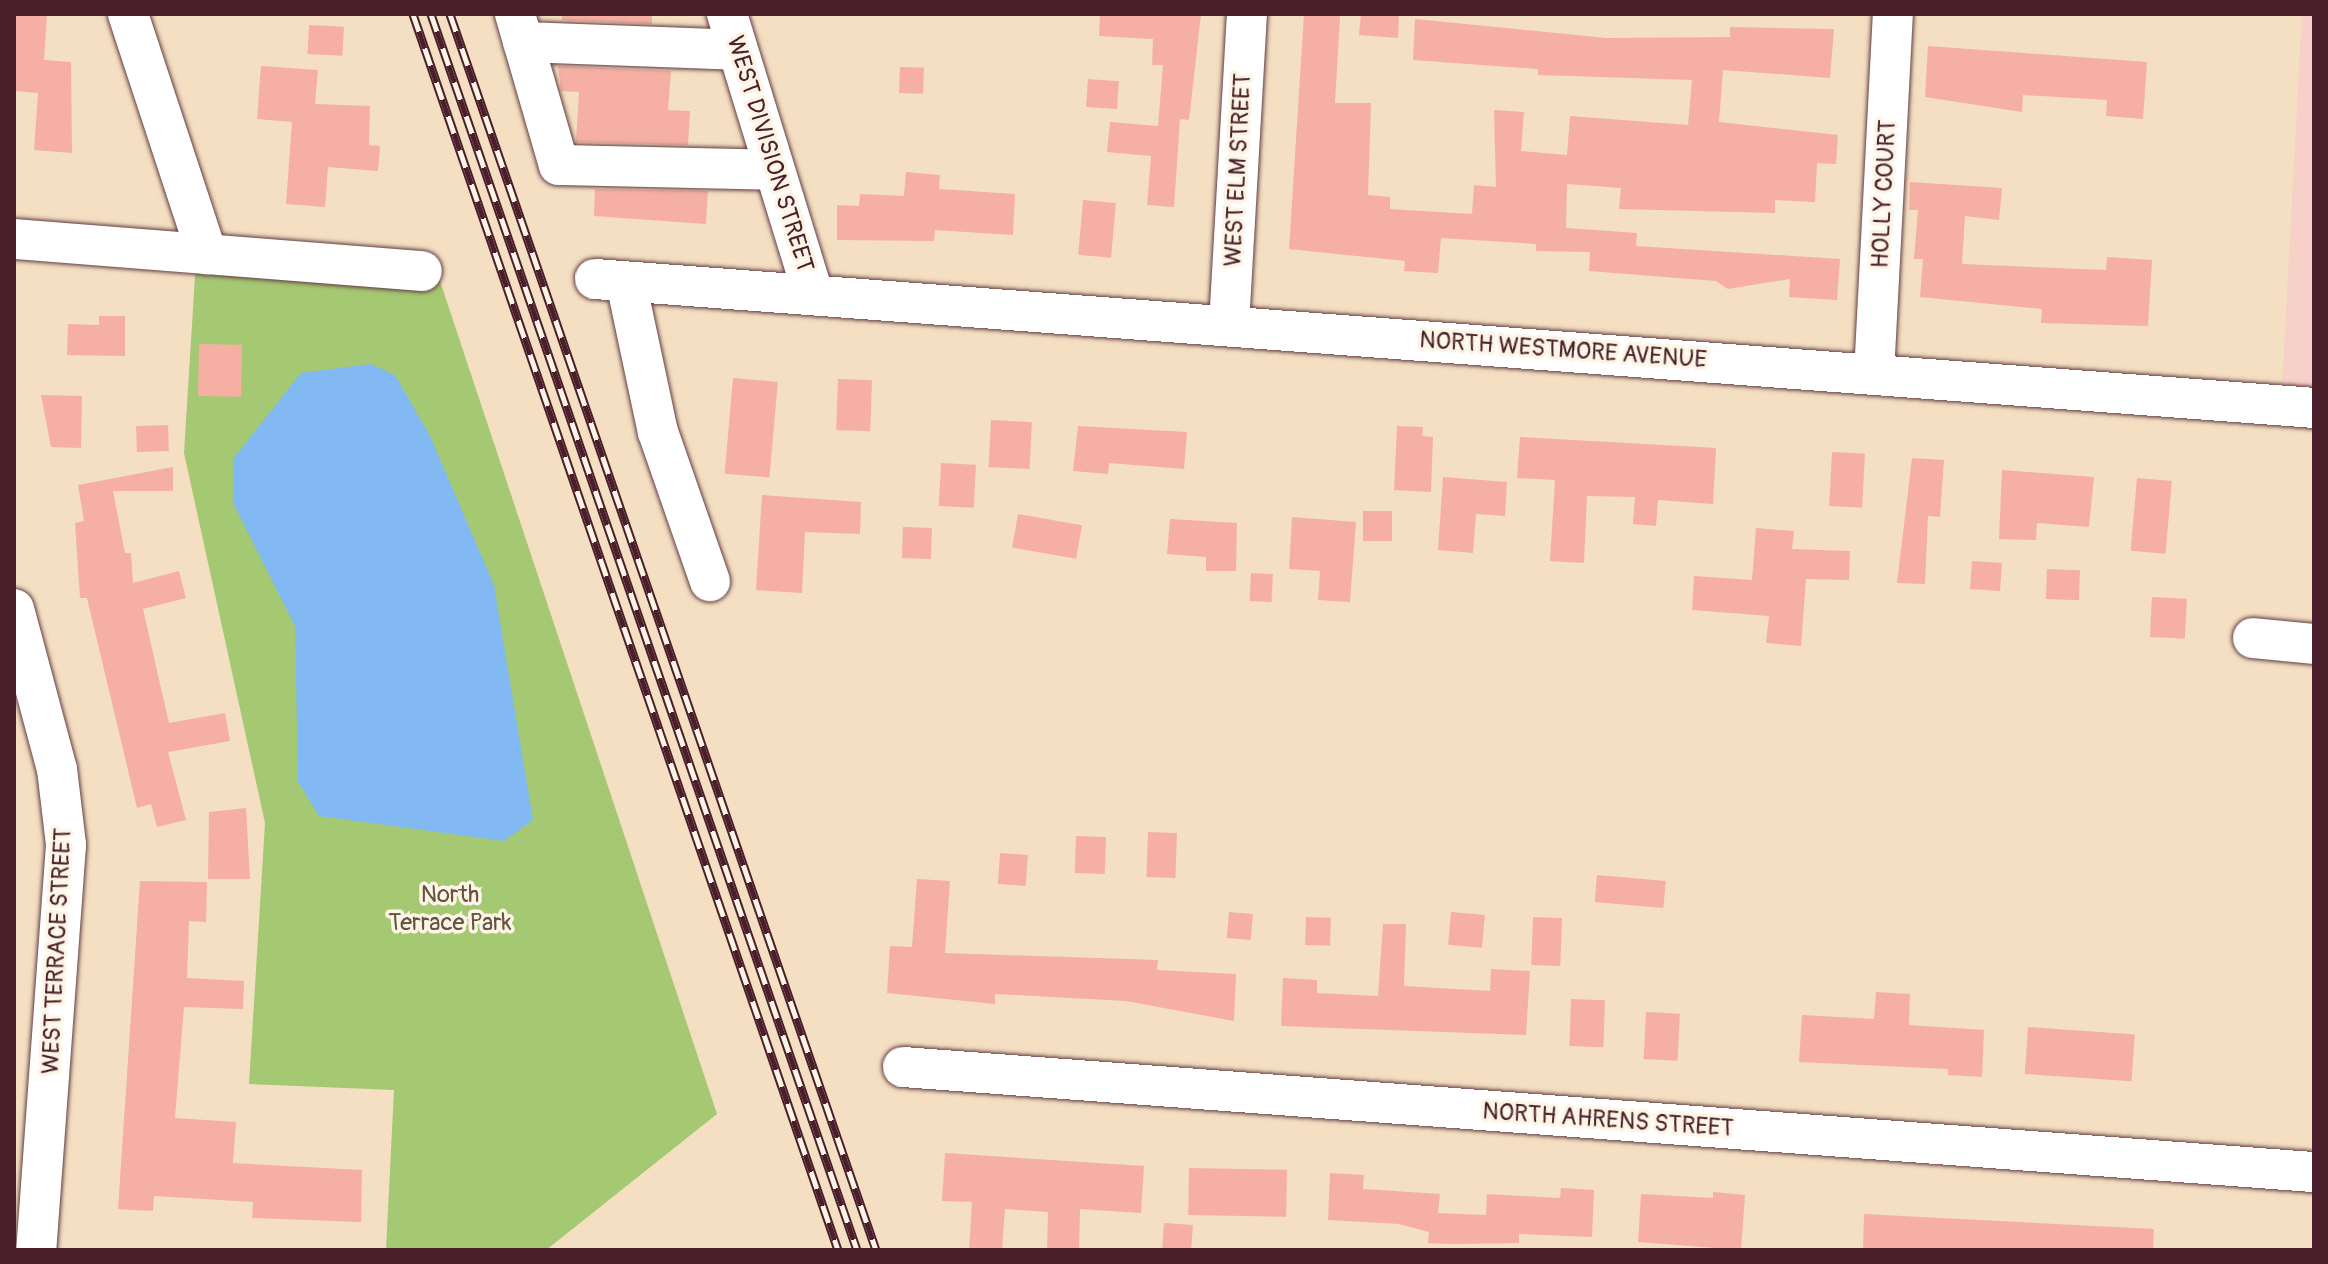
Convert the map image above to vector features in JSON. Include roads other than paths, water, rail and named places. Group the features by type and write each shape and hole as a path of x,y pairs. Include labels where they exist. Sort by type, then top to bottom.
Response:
{"street":[{"path":"128,14 207,254"},
{"name":"WEST ELM STREET","path":"1229,325 1247,14"},
{"name":"HOLLY COURT","path":"1874,374 1893,14"},
{"path":"732,32 519,28 559,165 774,170"},
{"name":"WEST DIVISION STREET","path":"732,32 813,294"},
{"path":"14,239 422,271"},
{"name":"NORTH WESTMORE AVENUE","path":"710,581 658,432 611,281 2314,408"},
{"name":"WEST TERRACE STREET","path":"14,609 57,769 66,845 36,1250"},
{"path":"2253,638 2314,644"},
{"name":"NORTH AHRENS STREET","path":"903,1067 2314,1172"}],"water":[{"path":"370,364 395,375 430,436 494,585 533,820 504,841 319,816 298,782 295,626 233,503 233,459 301,373"}],"railway":[{"path":"413,14 838,1250"},
{"path":"431,14 857,1250"},
{"path":"450,14 876,1250"}],"park label":[{"name":"North Terrace Park","path":"450,909"}]}
